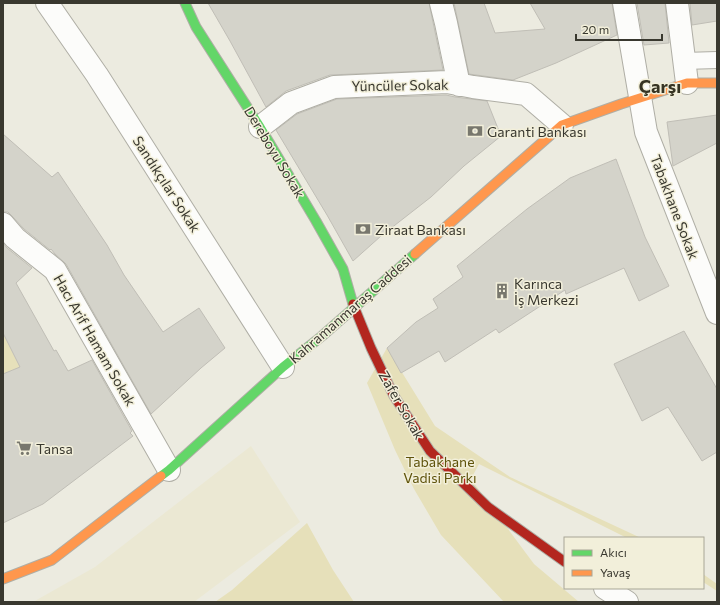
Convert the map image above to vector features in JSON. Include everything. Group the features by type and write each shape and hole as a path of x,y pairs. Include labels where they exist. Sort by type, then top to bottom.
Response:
{"street":[{"name":"Sandıkçılar Sokak","path":"47,3 97,75 283,367"},
{"name":"Dereboyu Sokak","path":"185,3 196,27 260,127 316,221 342,269 354,307"},
{"path":"441,3 459,85"},
{"name":"Tabakhane Sokak","path":"624,3 646,132 715,303"},
{"path":"677,3 687,83"},
{"name":"Yüncüler Sokak","path":"260,127 291,103 334,87 447,82 526,94 562,125"},
{"name":"Kahramanmaraş Caddesi","path":"3,579 52,560 169,470 283,367 322,336 562,125 687,83 717,83"},
{"name":"Hacı Arif Hamam Sokak","path":"3,224 15,238 54,270 169,470"},
{"name":"Zafer Sokak","path":"354,307 371,348 394,396 430,451 488,507 564,561"},
{"path":"607,589 627,602"}],"lane":[{"path":"684,61 717,60"}],"shaded area":[{"path":"251,446 300,522 194,602 33,602 95,567"}],"green space":[{"path":"3,333 20,367 3,375"},
{"name":"Tabakhane Vadisi Parkı","path":"387,348 435,426 510,477 639,537 625,537 479,464 471,479 534,564 579,602 504,602 441,535 414,489 395,450 367,383"},
{"path":"307,523 333,570 354,602 215,602 232,590"},
{"path":"704,575 717,584 717,591 704,583"}],"building":[{"path":"208,3 429,3 443,70 330,75 286,91 266,107"},
{"path":"454,3 484,3 495,33 545,29 530,3 612,3 617,35 556,63 513,80 469,74"},
{"path":"637,3 665,3 669,43 644,45"},
{"path":"690,3 717,3 717,21 692,25"},
{"path":"446,95 487,101 501,136 464,166 431,197 381,236 353,261 276,130 297,114 337,99"},
{"path":"717,115 717,143 673,166 667,122"},
{"path":"3,134 52,177 58,172 107,245 124,275 163,332 199,308 225,348 151,414 66,264 51,249 50,250 24,229 8,212 3,212"},
{"path":"616,159 645,237 669,286 639,301 624,268 566,294 565,290 499,333 496,329 445,362 439,351 401,373 387,348 416,322 438,308 433,299 463,277 457,266 527,209 570,178"},
{"path":"3,243 32,268 16,283 54,351 56,350 68,371 92,360 132,431 130,433 133,436 43,504 3,523 3,374 20,367 3,333"},
{"path":"684,331 717,389 717,452 702,461 668,407 642,421 614,364"}],"traffic: fast":[{"path":"185,3 196,27 260,127 343,269 353,304"},
{"path":"161,476 283,367 322,336 415,254"}],"traffic: slow":[{"path":"415,254 562,125 687,83 717,83"},
{"path":"3,579 52,560 161,476"}],"traffic: jam":[{"path":"353,304 371,348 394,396 430,451 488,507 564,561"}],"place":[{"name":"Garanti Bankası","path":"475,131"},
{"name":"Ziraat Bankası","path":"363,229"},
{"name":"Karınca İş Merkezi","path":"502,291"},
{"name":"Tansa","path":"24,448"}],"district":[{"name":"Çarşı","path":"660,86"}]}
